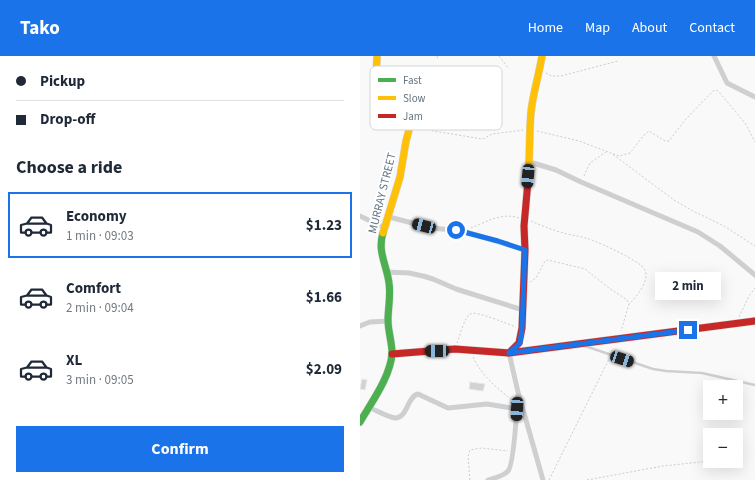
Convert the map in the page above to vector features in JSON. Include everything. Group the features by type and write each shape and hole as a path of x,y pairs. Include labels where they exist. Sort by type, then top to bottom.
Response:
{"street":[{"path":"377,56 377,66"},
{"path":"714,56 723,78 727,83 755,97"},
{"path":"509,353 520,343 522,328 525,250 524,223 530,162 530,130 533,97 540,70 540,57"},
{"name":"MURRAY STREET","path":"360,422 386,378 390,368 392,354 388,321 390,293 389,282 380,246 390,217 410,130"},
{"path":"530,162 556,170 698,232 720,246 755,275"},
{"path":"360,216 385,228"},
{"path":"390,217 432,228 462,231 525,250"},
{"path":"386,272 409,273 433,279 456,289 523,310"},
{"path":"360,326 370,322 388,321"},
{"path":"392,354 437,351 455,348 509,353 755,321"},
{"path":"509,353 518,392 544,480"},
{"path":"488,480 509,471 512,466 512,451 516,427 518,392"},
{"path":"368,407 392,417 399,417 403,415 414,396 418,394 448,408 487,404 517,406"}],"lane":[{"path":"580,344 653,369 702,373 755,385"}],"path":[{"path":"500,56 509,69"},
{"path":"540,70 551,76 561,76 618,61"},
{"path":"435,130 484,139 492,134 530,130 579,141 619,156 630,153 649,131 665,141 669,141 685,120 713,91 716,90 745,123 755,142"},
{"path":"581,182 590,163 607,152"},
{"path":"611,153 674,200 724,226 755,246"},
{"path":"462,231 490,221 496,217 516,217 524,223 592,240 617,251 643,266 646,273 646,279 638,297 629,304 619,338"},
{"path":"524,285 534,280 546,261 552,261 585,269 609,288 628,300 629,304"},
{"path":"735,324 749,296 755,288"},
{"path":"455,348 469,314 474,312 522,328"},
{"path":"470,349 483,375 517,406"},
{"path":"550,480 611,355"},
{"path":"470,480 468,456 470,450 481,448 512,451"},
{"path":"587,480 663,466 703,462"}],"building":[{"path":"362,379 367,380 365,390 360,389"},
{"path":"470,382 485,384 483,391 469,389"}],"traffic: fast":[{"path":"360,422 375,398 391,362 392,353 388,320 390,288 381,246 383,233"}],"traffic: slow":[{"path":"377,56 377,66"},
{"path":"528,181 531,112 542,56"},
{"path":"383,233 400,177 409,130"}],"traffic: jam":[{"path":"509,353 519,343 522,328 525,250 524,226 528,181"},
{"path":"392,354 455,349 509,353 755,321"}],"route":[{"path":"456,230 510,244 525,250 520,343 509,353 688,330"}]}
